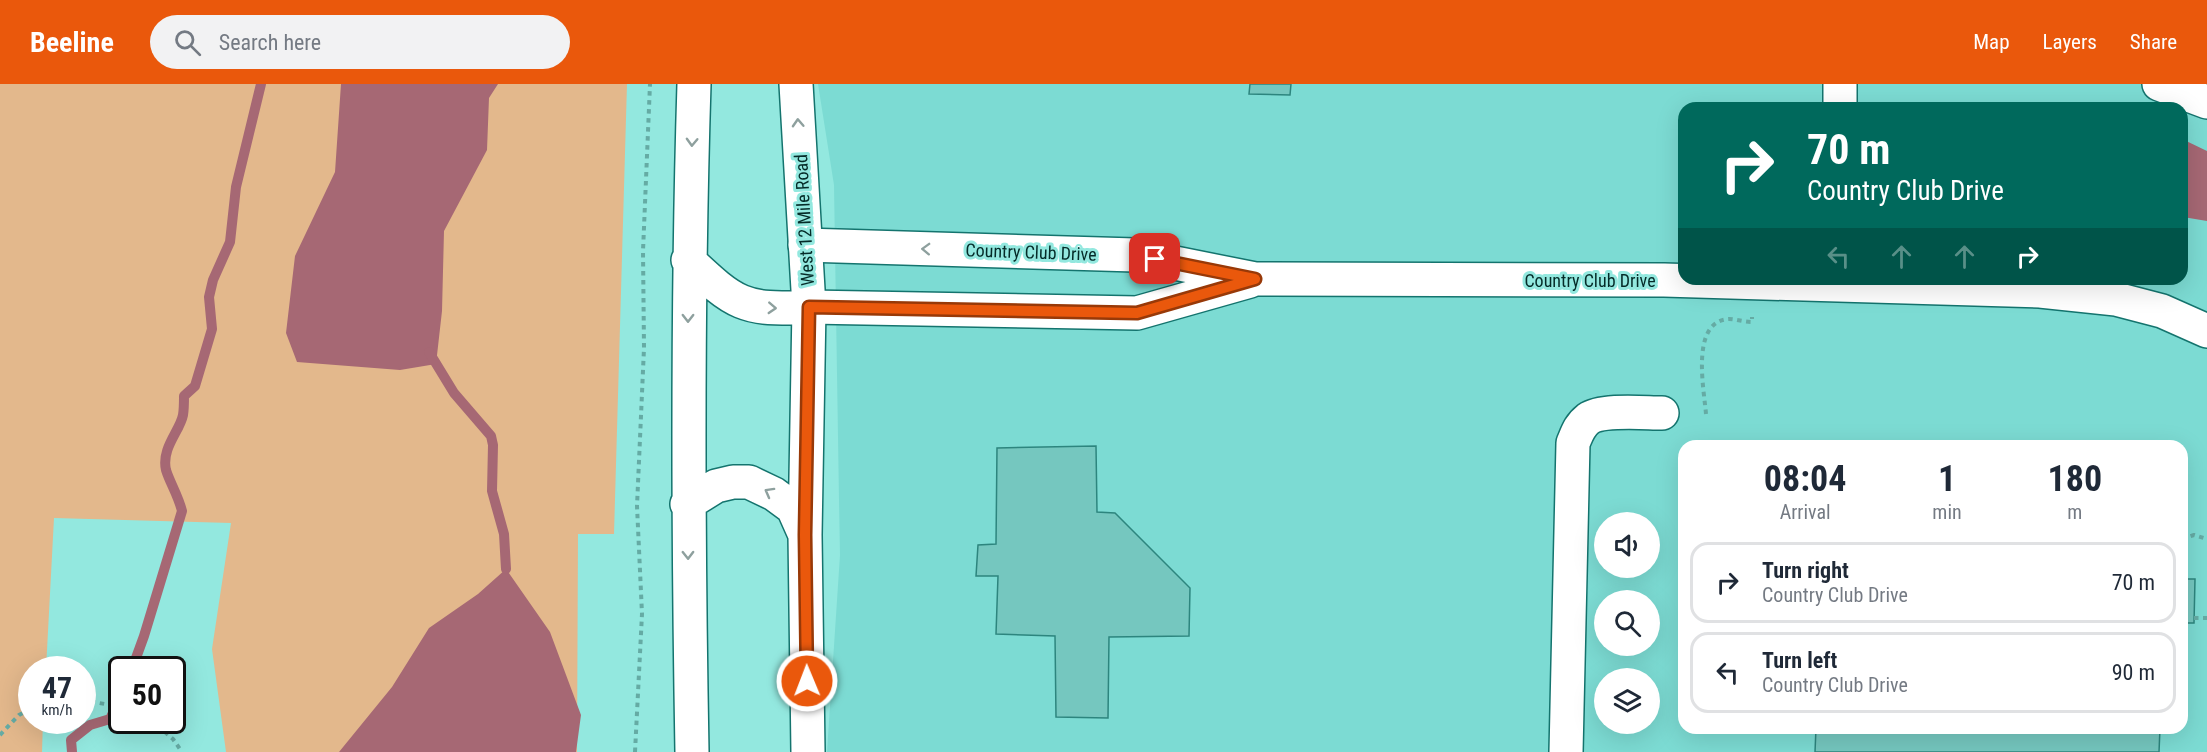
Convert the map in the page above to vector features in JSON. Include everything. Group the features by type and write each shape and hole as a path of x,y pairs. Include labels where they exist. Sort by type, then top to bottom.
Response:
{"street":[{"path":"692,752 687,504 688,260 694,84"},
{"name":"West 12 Mile Road","path":"796,84 809,307 805,535 808,752"},
{"path":"1840,84 1840,102"},
{"path":"2160,84 2207,102"},
{"name":"Country Club Drive","path":"805,245 1135,255 1255,279 1678,280"},
{"name":"Country Club Drive","path":"688,260 718,288 745,305 773,309 809,307 1137,313 1255,279"},
{"name":"Country Club Drive","path":"1904,285 2040,291 2116,299 2162,311 2207,331"},
{"path":"1566,752 1573,443 1579,428 1589,418 1606,414 1662,413"},
{"path":"687,504 716,486 733,482 749,482 774,494 793,508 805,535"}],"path":[{"path":"635,752 642,614 637,506 644,348 643,251 650,84"},
{"path":"1706,414 1702,350 1706,334 1712,326 1729,319 1752,322 1752,313"},
{"path":"2188,537 2194,535 2207,539"},
{"path":"2194,618 2207,618"},
{"path":"0,735 18,717"},
{"path":"167,734 182,752"}],"shaded area":[{"path":"0,84 627,84 614,534 578,534 577,752 226,752 212,649 231,523 54,518 47,656 18,656 18,734 43,734 42,752 0,752"},
{"path":"341,84 498,84 489,98 487,150 444,231 442,311 436,364 400,370 297,362 286,333 295,256 335,172"},
{"path":"818,84 2207,84 2207,752 827,752 840,555 834,185"},
{"path":"2188,142 2207,151 2207,221 2188,218"},
{"path":"506,569 550,632 581,715 576,752 339,752 392,687 429,628 478,594"}],"building":[{"path":"1250,84 1291,84 1290,95 1249,94"},
{"path":"1096,446 1097,512 1115,513 1190,588 1189,636 1109,637 1108,718 1056,717 1055,636 996,634 998,576 976,576 978,545 996,544 997,448"},
{"path":"2188,579 2195,579 2194,623 2188,623"},
{"path":"1816,734 2160,734 2159,752 1815,752"}],"waterway":[{"path":"137,656 182,511 166,470 166,454 181,421 184,396 195,386 212,329 209,297 213,280 230,242 236,187 261,84"},
{"path":"429,352 454,393 491,436 493,445 492,491 504,534 506,569"},
{"path":"72,752 71,740 90,725 108,720"}],"route":[{"path":"807,681 805,535 809,307 1137,313 1255,279 1155,259"}]}
